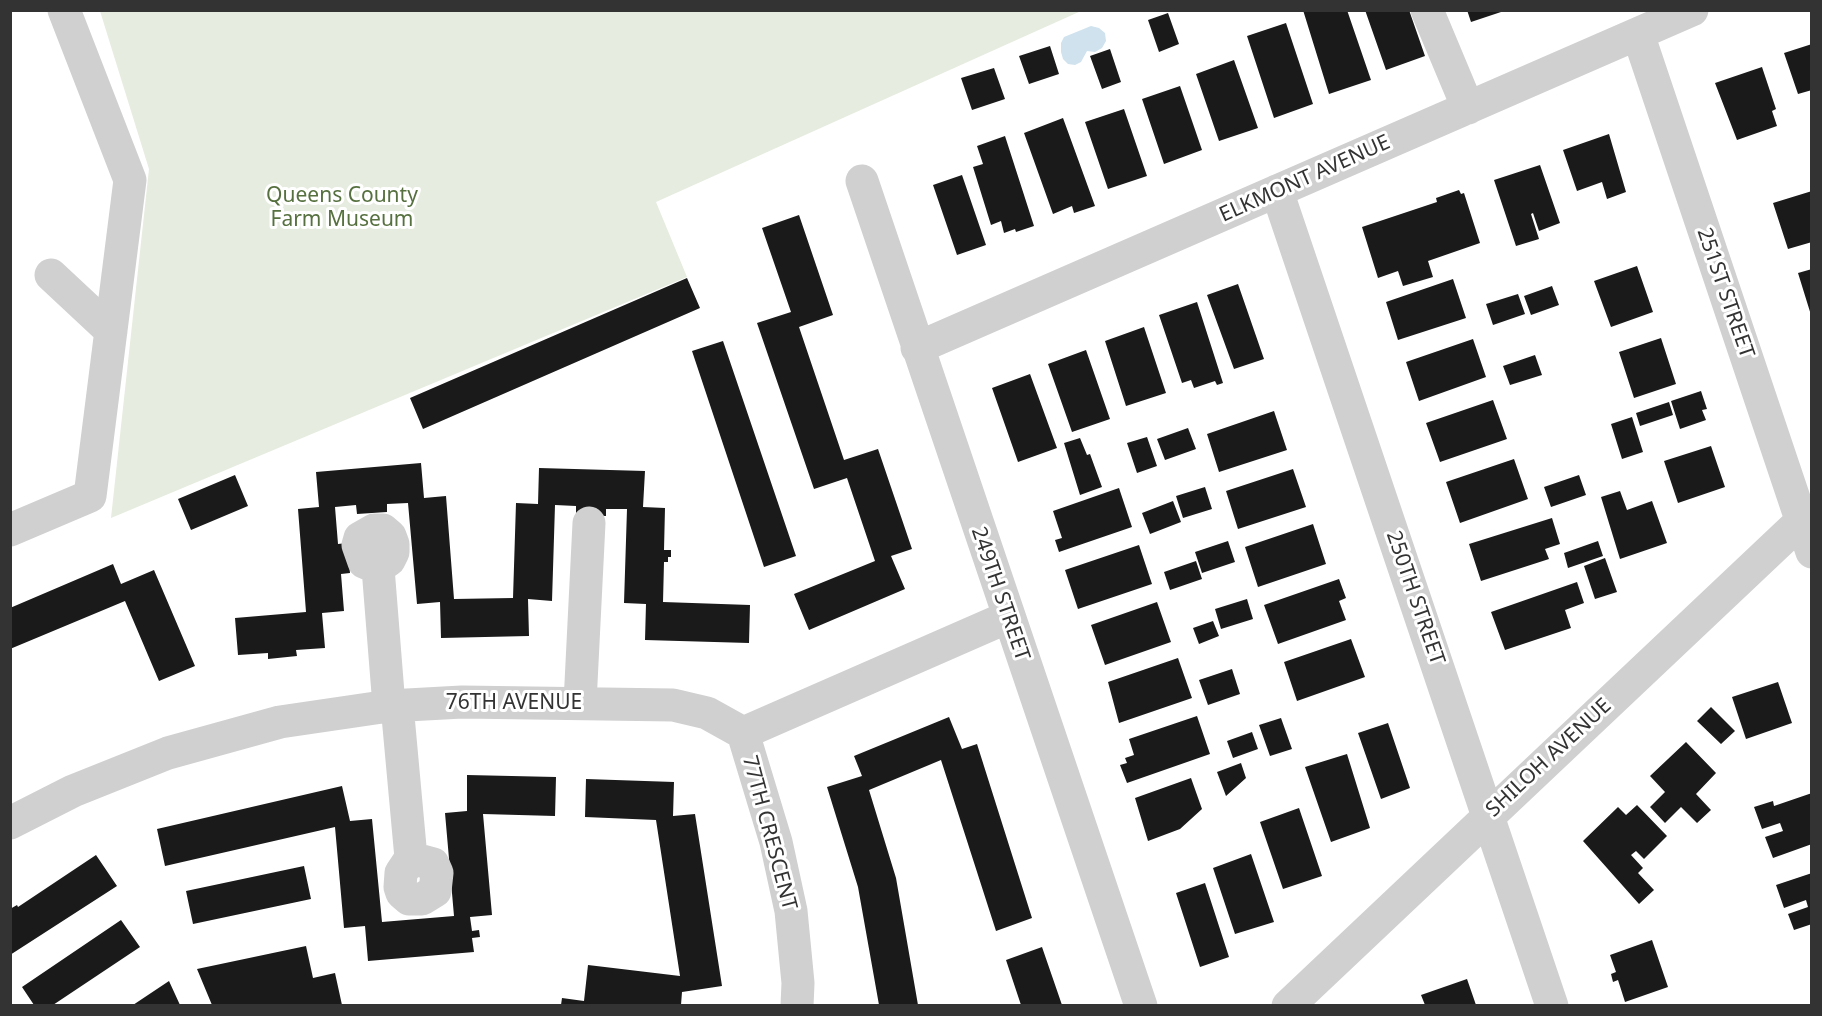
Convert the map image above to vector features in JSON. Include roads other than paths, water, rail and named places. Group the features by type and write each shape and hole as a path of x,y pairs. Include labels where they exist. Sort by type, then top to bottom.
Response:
{"street":[{"path":"10,530 90,496 130,180 64,10"},
{"path":"1427,10 1468,108"},
{"name":"ELKMONT AVENUE","path":"917,348 1692,10"},
{"name":"251ST STREET","path":"1638,34 1806,516 1812,552"},
{"name":"249TH STREET","path":"861,181 1141,1005"},
{"name":"250TH STREET","path":"1277,191 1552,1005"},
{"path":"51,275 111,331"},
{"name":"SHILOH AVENUE","path":"1288,1005 1806,516"},
{"path":"580,703 589,523"},
{"path":"378,568 411,858"},
{"path":"743,733 1008,618"},
{"name":"76TH AVENUE","path":"10,823 73,791 168,753 280,722 393,705 462,702 673,705 707,713 743,733"},
{"name":"77TH CRESCENT","path":"743,733 776,842 791,911 798,983 797,1005"}],"water":[{"path":"1091,26 1105,33 1106,41 1102,48 1095,52 1087,51 1081,62 1075,65 1068,64 1061,52 1064,37"}],"park label":[{"name":"Queens County Farm Museum","path":"342,208"}]}
